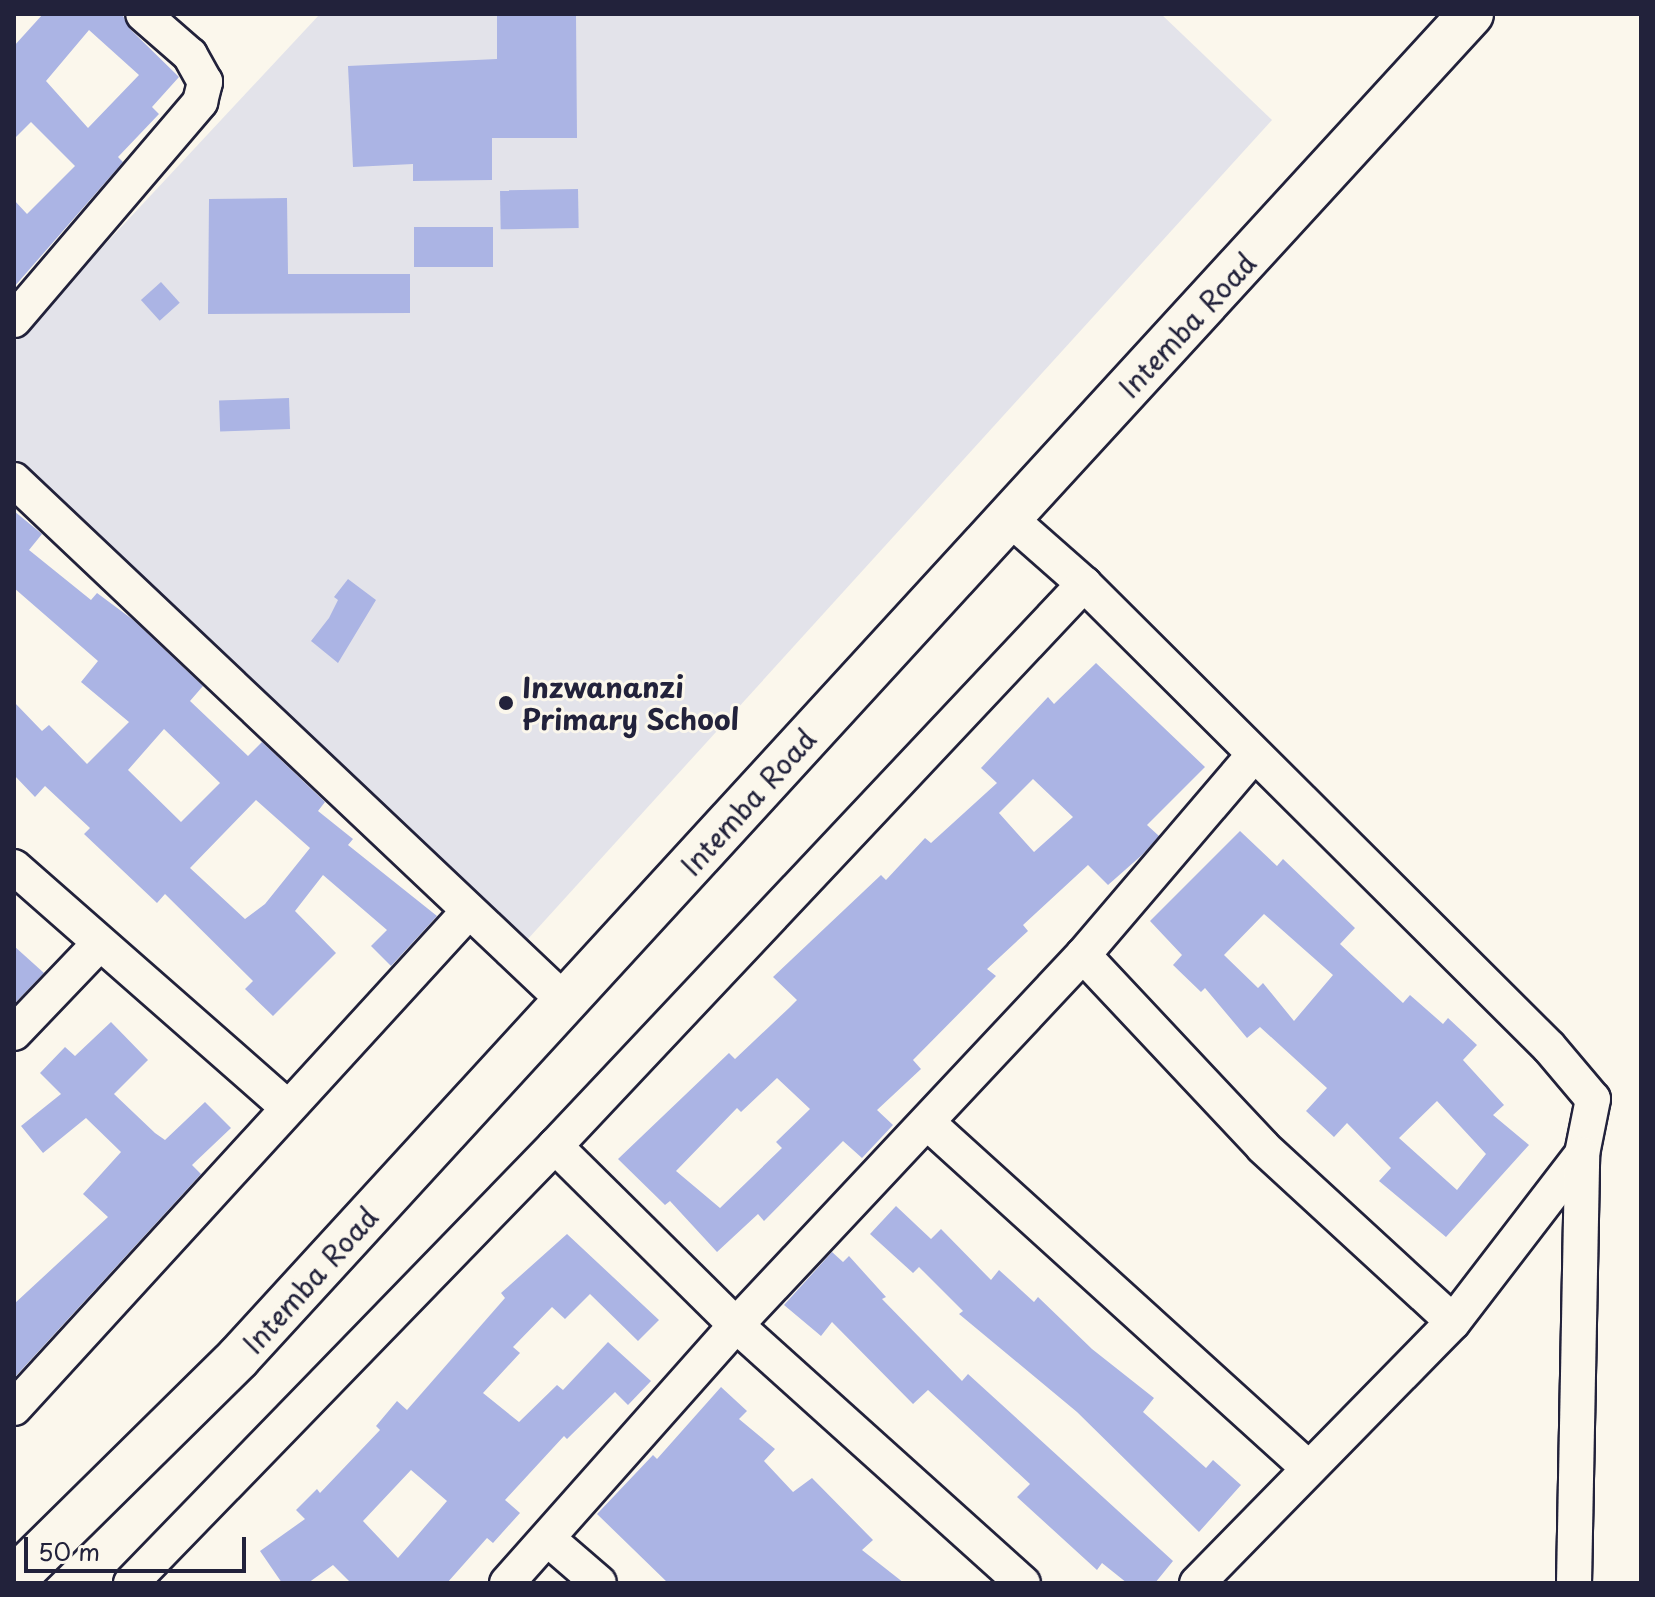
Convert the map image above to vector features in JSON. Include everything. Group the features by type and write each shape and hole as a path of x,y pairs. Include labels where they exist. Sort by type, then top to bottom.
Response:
{"street":[{"path":"14,320 200,102 205,82 190,55 143,14"},
{"name":"Intemba Road","path":"14,1579 238,1358 1008,517 1345,157 1471,14"},
{"path":"14,480 565,1001"},
{"path":"1008,517 1084,584 1588,1089 1592,1116 1582,1154 1574,1583"},
{"path":"131,1583 555,1146 1084,584"},
{"path":"507,1583 736,1325 929,1124 1083,955 1254,755"},
{"path":"14,867 286,1106"},
{"path":"14,1408 286,1106 468,912"},
{"path":"14,1033 99,944"},
{"path":"1083,955 1263,1147 1453,1322"},
{"path":"929,1124 1306,1466"},
{"path":"555,1146 736,1325 1023,1583"},
{"path":"1197,1583 1306,1466 1453,1322 1582,1154"},
{"path":"548,1539 599,1583"}],"shaded area":[{"name":"Inzwananzi Primary School","path":"320,14 1161,14 1272,120 527,940 14,465 14,342"}],"building":[{"path":"43,14 122,14 130,29 179,77 152,107 159,114 118,157 123,162 14,287 14,200 27,214 75,166 31,122 14,139 14,46","holes":["89,30 139,75 88,128 46,81"]},
{"path":"576,15 577,138 492,138 492,180 413,181 413,164 353,167 348,66 497,59 497,16"},
{"path":"578,189 579,228 501,229 500,190"},
{"path":"287,198 288,274 410,274 410,313 208,314 209,199"},
{"path":"414,227 493,227 493,267 414,267"},
{"path":"161,282 180,303 160,321 141,300"},
{"path":"289,398 290,429 220,431 219,400"},
{"path":"14,511 42,534 29,550 91,600 97,593 132,619 203,686 190,701 248,756 262,742 325,802 318,811 353,839 348,845 437,916 391,966 371,946 387,930 323,875 295,911 336,953 273,1016 245,989 253,981 165,894 157,903 84,834 90,828 45,786 35,797 14,775 14,702 42,731 49,725 87,764 129,722 81,682 98,661 14,588","holes":["164,729 220,783 181,822 128,770","256,800 310,848 265,904 245,919 190,868"]},
{"path":"348,579 376,600 338,663 311,641 329,618 338,600 334,597"},
{"path":"1096,663 1205,767 1147,825 1159,836 1108,885 1088,865 1023,925 1028,931 987,969 996,976 913,1060 921,1069 877,1110 893,1125 862,1158 843,1141 764,1221 758,1214 717,1252 670,1201 665,1205 618,1159 729,1053 735,1059 797,1000 773,977 881,875 886,880 925,838 931,843 997,783 981,768 1048,697 1054,704","holes":["1033,779 1073,817 1034,852 999,813","777,1078 810,1109 776,1142 782,1148 720,1208 676,1171 737,1108 741,1112"]},
{"path":"1240,831 1277,866 1283,859 1355,928 1340,944 1403,1003 1410,995 1443,1024 1448,1018 1477,1045 1463,1060 1504,1105 1493,1115 1529,1145 1446,1237 1379,1181 1391,1168 1347,1123 1334,1137 1306,1111 1327,1088 1260,1027 1247,1038 1205,988 1201,992 1173,965 1182,955 1150,921","holes":["1264,914 1333,975 1294,1021 1263,983 1258,988 1224,955","1437,1101 1486,1154 1457,1190 1399,1138"]},
{"path":"14,946 44,973 14,1004"},
{"path":"111,1022 148,1060 114,1094 155,1133 165,1140 205,1102 231,1128 192,1165 201,1174 14,1378 14,1304 108,1217 83,1194 121,1152 86,1118 43,1153 21,1126 61,1094 40,1073 65,1047 75,1056"},
{"path":"896,1206 931,1239 941,1229 991,1280 999,1270 1034,1302 1038,1297 1092,1349 1154,1398 1143,1412 1206,1468 1213,1460 1241,1485 1199,1532 1077,1412 959,1314 963,1311 919,1267 913,1273 870,1234"},
{"path":"567,1234 659,1320 638,1341 590,1294 565,1319 552,1307 513,1347 520,1353 483,1393 519,1422 557,1385 563,1390 608,1342 651,1381 628,1405 615,1392 567,1439 564,1436 505,1500 520,1513 493,1543 487,1538 447,1583 351,1583 333,1565 308,1583 282,1583 260,1551 305,1519 296,1510 317,1489 320,1493 380,1430 376,1426 397,1401 407,1410 505,1298 501,1293","holes":["411,1470 447,1501 398,1558 363,1521"]},
{"path":"832,1252 843,1262 849,1256 886,1297 882,1299 962,1381 968,1374 1173,1561 1155,1583 1127,1583 1102,1563 1097,1570 1017,1497 1030,1484 928,1390 913,1404 832,1322 821,1336 784,1305"},
{"path":"721,1387 747,1411 739,1419 775,1449 764,1461 793,1492 812,1478 873,1540 862,1550 904,1583 668,1583 597,1514 653,1455 657,1459"}],"place":[{"name":"Inzwananzi Primary School","path":"506,703"}]}
